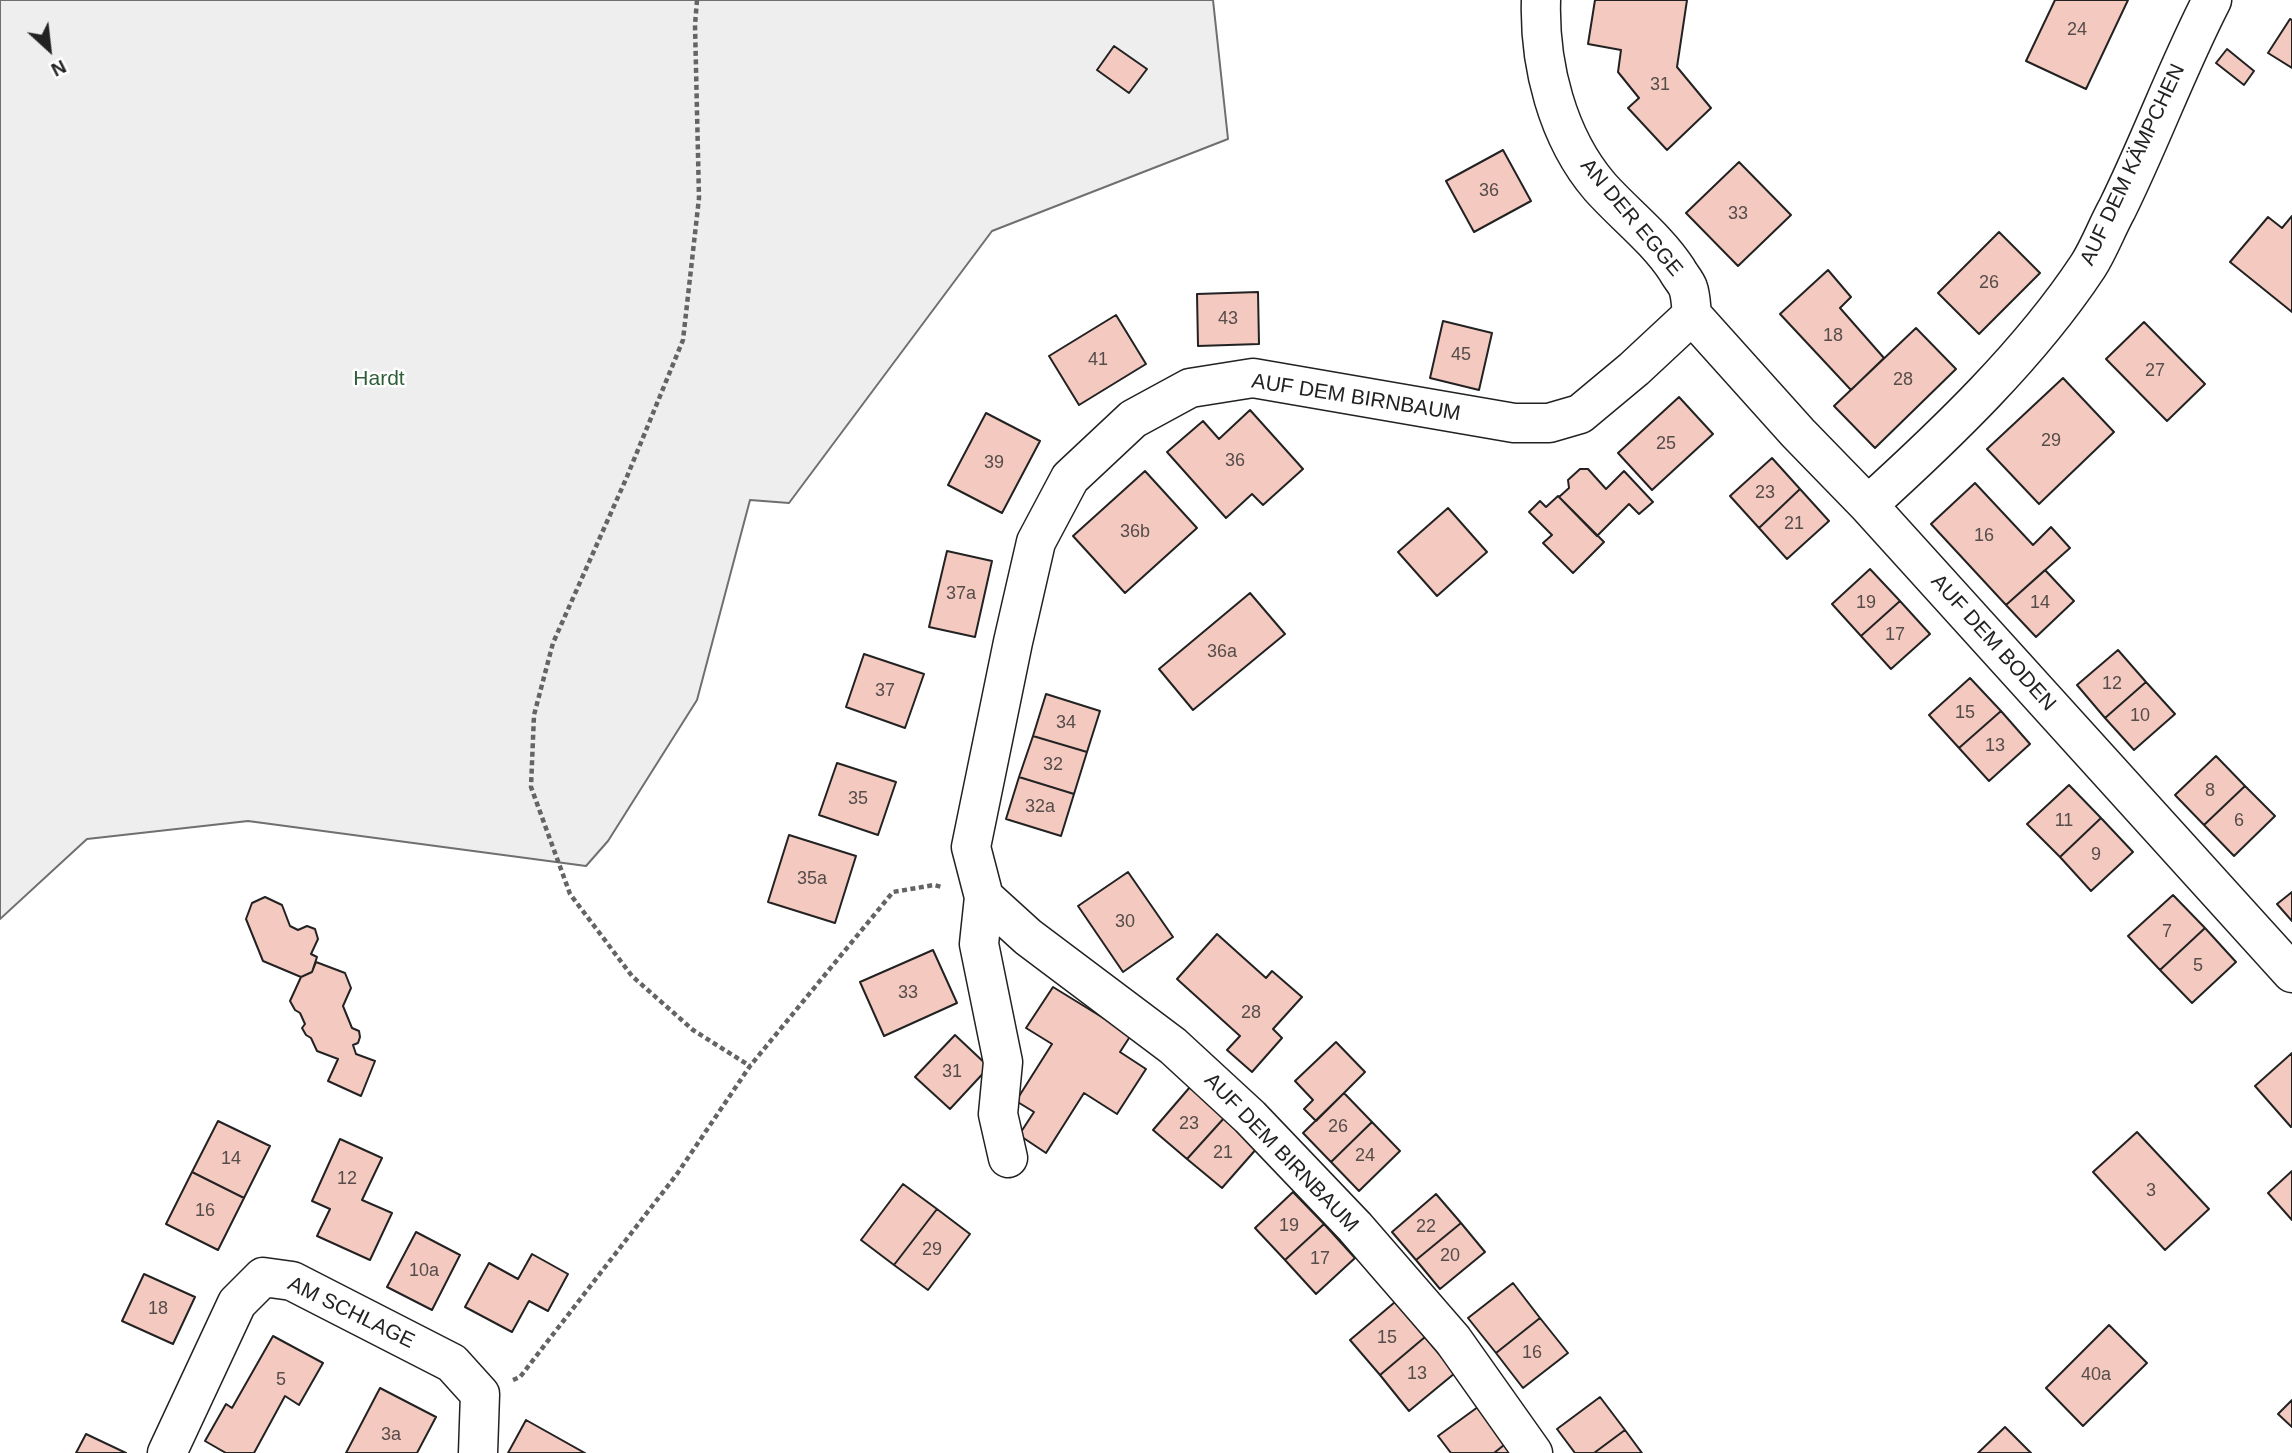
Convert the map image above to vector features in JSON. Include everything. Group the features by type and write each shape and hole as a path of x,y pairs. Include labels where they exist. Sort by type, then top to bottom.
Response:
{"street":[{"name":"AN DER EGGE","path":"1541,0 1540,28 1549,80 1565,130 1599,186 1664,251 1688,289 1692,315"},
{"name":"AUF DEM KÄMPCHEN","path":"1868,505 1980,397 2046,322 2089,265 2130,182 2185,54 2212,0"},
{"name":"AUF DEM BODEN","path":"1692,315 2292,973"},
{"name":"AUF DEM BIRNBAUM","path":"1008,1158 998,1114 1003,1062 979,944 984,897 971,848 1036,542 1070,478 1133,419 1190,388 1253,378 1514,423 1549,423 1580,414 1692,315"},
{"name":"AUF DEM BIRNBAUM","path":"984,897 1028,937 1173,1046 1250,1116 1355,1227 1453,1340 1533,1453"},
{"name":"AM SCHLAGE","path":"167,1453 237,1303 263,1277 292,1280 452,1363 480,1394"},
{"path":"478,1453 480,1394"}],"path":[{"path":"697,0 695,25 699,198 683,340 626,479 553,643 534,715 531,787 570,894 632,976 693,1030 750,1066"},
{"path":"480,1394 520,1377 677,1174 750,1066 893,892 934,885 984,897"}],"green space":[{"name":"Hardt","path":"0,0 1213,0 1228,139 992,231 789,503 750,500 697,700 608,841 586,866 248,821 87,839 0,919"}],"building":[{"path":"1595,0 1687,0 1677,67 1711,108 1667,150 1628,108 1639,98 1618,72 1621,50 1588,44"},
{"path":"2055,0 2128,0 2086,89 2026,61"},
{"path":"2290,19 2292,20 2292,68 2268,53"},
{"path":"1114,46 1147,69 1129,93 1097,70"},
{"path":"2227,49 2254,71 2244,85 2216,63"},
{"path":"1503,150 1531,201 1474,232 1446,181"},
{"path":"1739,162 1791,215 1738,266 1686,213"},
{"path":"2292,216 2292,312 2230,262 2268,217 2282,228"},
{"path":"1999,232 2040,273 1979,334 1938,293"},
{"path":"1828,270 1851,297 1840,308 1884,358 1851,390 1780,314"},
{"path":"1258,292 1259,344 1198,346 1197,294"},
{"path":"1116,315 1146,364 1079,405 1049,356"},
{"path":"1443,321 1492,333 1479,390 1430,378"},
{"path":"2144,322 2205,384 2167,421 2106,359"},
{"path":"1916,328 1956,369 1875,448 1834,406"},
{"path":"2063,378 2114,432 2039,504 1987,449"},
{"path":"1679,397 1713,434 1652,490 1618,453"},
{"path":"1250,410 1303,469 1263,505 1252,494 1226,518 1167,452 1203,421 1219,439"},
{"path":"986,413 1040,441 1002,513 948,485"},
{"path":"1772,458 1800,489 1759,528 1730,496"},
{"path":"1580,469 1588,469 1606,489 1624,471 1653,502 1639,514 1629,504 1597,536 1559,497 1569,488 1568,480"},
{"path":"1145,471 1197,528 1125,593 1073,536"},
{"path":"1975,483 2033,545 2051,527 2070,548 2006,605 1931,524"},
{"path":"1800,489 1829,521 1787,559 1759,528"},
{"path":"1558,496 1604,542 1573,573 1543,543 1552,535 1529,512 1540,501 1546,507"},
{"path":"1448,508 1487,552 1437,596 1398,552"},
{"path":"947,551 992,561 975,637 929,627"},
{"path":"1870,569 1900,601 1861,636 1832,604"},
{"path":"2045,570 2074,601 2036,637 2006,605"},
{"path":"1250,593 1285,634 1193,710 1159,669"},
{"path":"1900,601 1930,634 1891,669 1861,636"},
{"path":"2118,650 2146,682 2105,718 2077,685"},
{"path":"864,654 924,674 905,728 846,707"},
{"path":"1970,678 2001,711 1959,748 1929,715"},
{"path":"2146,682 2175,714 2134,750 2105,718"},
{"path":"1046,694 1100,711 1087,752 1033,736"},
{"path":"2001,711 2030,744 1989,781 1959,748"},
{"path":"1033,736 1087,752 1074,794 1019,777"},
{"path":"2216,756 2245,786 2204,825 2175,795"},
{"path":"837,763 896,782 878,835 819,815"},
{"path":"1019,777 1074,794 1061,836 1006,819"},
{"path":"2069,785 2101,818 2060,857 2027,824"},
{"path":"2245,786 2275,816 2234,856 2204,825"},
{"path":"2101,818 2133,852 2091,891 2060,857"},
{"path":"789,835 856,856 835,923 768,902"},
{"path":"1128,872 1173,937 1123,972 1078,906"},
{"path":"2292,892 2292,921 2277,904"},
{"path":"2173,895 2205,928 2160,970 2128,936"},
{"path":"265,897 282,905 290,926 298,930 307,926 315,929 318,939 311,954 317,957 312,972 301,977 263,961 246,919 252,903"},
{"path":"2205,928 2236,962 2192,1003 2160,970"},
{"path":"1217,934 1266,978 1272,971 1302,997 1273,1029 1282,1038 1252,1072 1227,1050 1240,1036 1177,979"},
{"path":"933,950 957,1003 884,1036 860,982"},
{"path":"316,962 345,973 351,988 343,1006 352,1028 359,1031 358,1043 353,1045 356,1054 375,1061 361,1096 328,1081 338,1059 317,1051 302,1028 305,1024 300,1013 290,1001 301,977 312,972"},
{"path":"1053,987 1131,1035 1120,1052 1146,1069 1117,1114 1084,1093 1046,1153 1019,1135 1034,1112 1016,1101 1052,1044 1026,1028"},
{"path":"955,1035 989,1067 950,1109 915,1077"},
{"path":"1336,1042 1365,1072 1316,1121 1304,1109 1313,1100 1295,1081"},
{"path":"2292,1053 2292,1126 2291,1127 2255,1086"},
{"path":"1190,1087 1225,1117 1187,1159 1153,1130"},
{"path":"1344,1093 1372,1122 1331,1162 1303,1133"},
{"path":"1225,1117 1258,1147 1222,1188 1187,1159"},
{"path":"218,1121 270,1146 244,1198 192,1172"},
{"path":"1372,1122 1400,1151 1359,1191 1331,1162"},
{"path":"2137,1132 2209,1209 2165,1250 2093,1172"},
{"path":"340,1139 382,1158 362,1200 392,1213 370,1260 317,1236 330,1209 312,1201"},
{"path":"2292,1171 2292,1220 2268,1193"},
{"path":"192,1172 244,1198 218,1250 166,1224"},
{"path":"903,1184 937,1209 894,1265 861,1240"},
{"path":"1293,1192 1324,1224 1285,1260 1255,1228"},
{"path":"1436,1194 1461,1223 1416,1260 1392,1232"},
{"path":"937,1209 970,1234 928,1290 894,1265"},
{"path":"1461,1223 1485,1252 1440,1289 1416,1260"},
{"path":"1324,1224 1355,1258 1316,1294 1285,1260"},
{"path":"416,1232 460,1255 432,1310 387,1287"},
{"path":"532,1254 568,1274 548,1311 529,1301 512,1332 465,1307 489,1263 518,1279"},
{"path":"144,1274 195,1297 173,1344 122,1321"},
{"path":"1513,1283 1540,1318 1496,1353 1468,1318"},
{"path":"1395,1302 1425,1337 1380,1375 1350,1340"},
{"path":"1540,1318 1568,1353 1523,1388 1496,1353"},
{"path":"2109,1325 2147,1363 2083,1426 2046,1388"},
{"path":"273,1336 323,1363 299,1405 285,1396 254,1453 226,1453 205,1441 226,1404 232,1408"},
{"path":"1425,1337 1455,1373 1409,1411 1380,1375"},
{"path":"380,1388 436,1417 417,1453 346,1453"},
{"path":"1600,1397 1625,1430 1594,1453 1575,1453 1557,1429"},
{"path":"2292,1400 2292,1427 2278,1414"},
{"path":"1482,1404 1509,1441 1494,1453 1451,1453 1438,1436"},
{"path":"526,1420 585,1453 508,1453"},
{"path":"2005,1427 2031,1453 1978,1453"},
{"path":"1625,1430 1642,1453 1594,1453"},
{"path":"86,1434 126,1453 76,1453"},
{"path":"1509,1441 1518,1453 1494,1453"}]}
